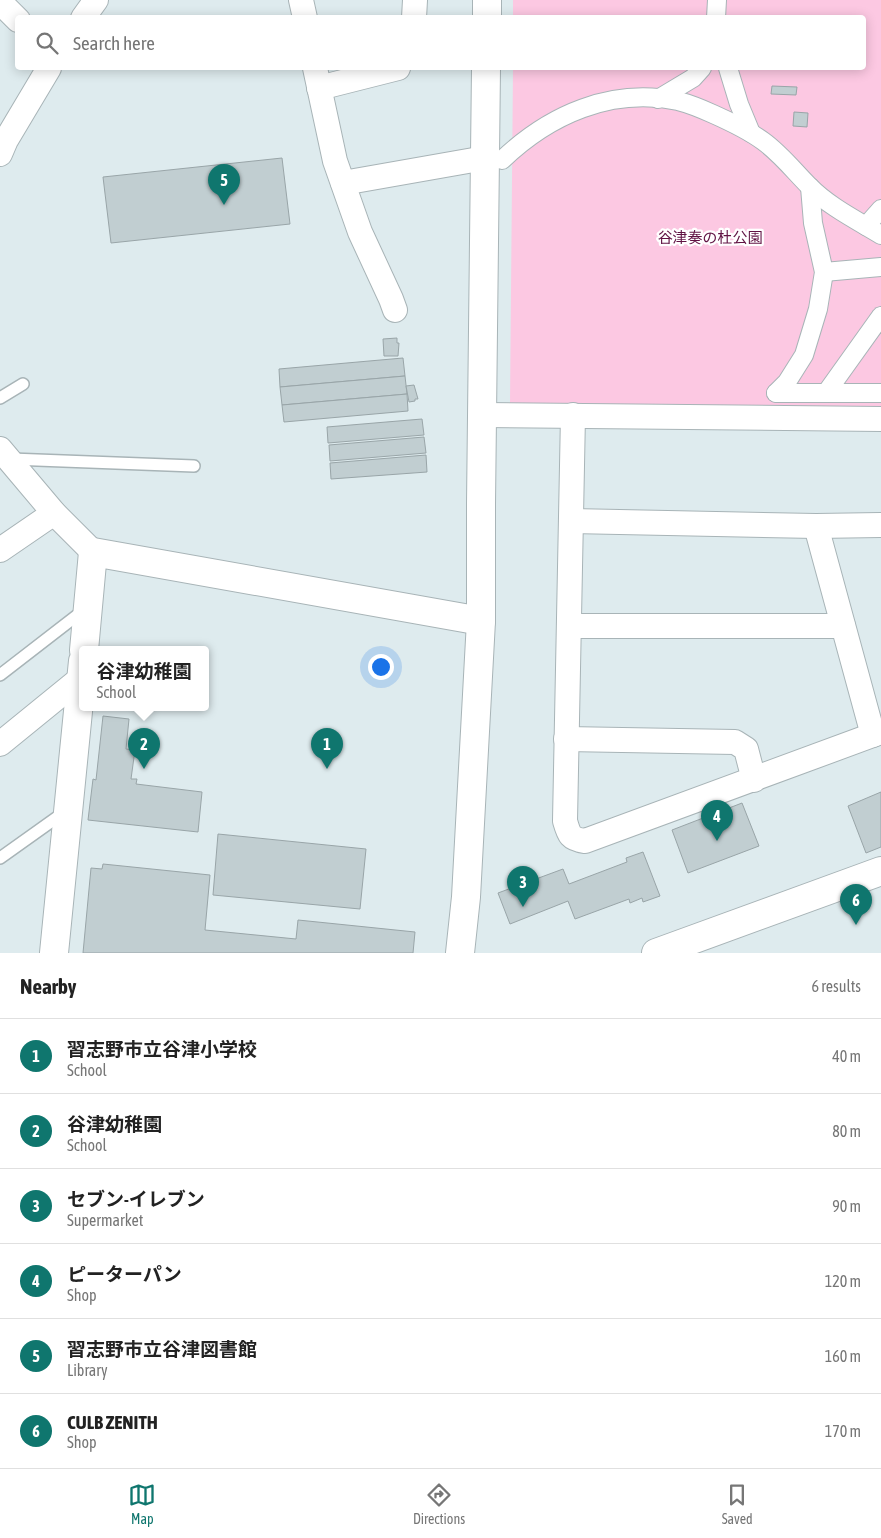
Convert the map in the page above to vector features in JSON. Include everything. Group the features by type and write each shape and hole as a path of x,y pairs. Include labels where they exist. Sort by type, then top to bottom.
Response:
{"street":[{"path":"85,15 96,0"},
{"path":"301,0 304,15"},
{"path":"414,15 415,0"},
{"path":"487,0 487,15"},
{"path":"716,15 718,0"},
{"path":"0,2 15,17"},
{"path":"0,154 6,140 48,70"},
{"path":"382,70 317,78 335,161 360,232 391,299 394,310"},
{"path":"460,953 467,878 481,621 482,415 494,159 486,70"},
{"path":"658,99 694,78 700,70"},
{"path":"729,70 751,133"},
{"path":"343,183 494,159 561,116 577,110 622,98 658,99 689,105 720,117 751,133 782,157 810,188 873,231 881,209"},
{"path":"810,188 813,223 824,272 818,309 804,354 787,382 776,393 881,393"},
{"path":"824,272 881,267"},
{"path":"826,393 881,316"},
{"path":"482,415 881,419"},
{"path":"573,415 565,821 568,834 576,840 585,841 877,734 843,626 816,526"},
{"path":"4,454 54,513 93,552 481,621"},
{"path":"0,550 54,513"},
{"path":"571,521 881,526"},
{"path":"84,646 93,552"},
{"path":"569,626 843,626"},
{"path":"0,744 79,672"},
{"path":"54,953 79,699"},
{"path":"566,739 735,742 746,749 754,780"},
{"path":"656,953 881,871"}],"lane":[{"path":"0,398 23,384"},
{"path":"4,454 194,466"},
{"path":"0,675 88,608"},
{"path":"0,858 68,810"}],"green space":[{"name":"谷津奏の杜公園","path":"513,0 881,0 881,407 510,404 513,70 866,70 866,15 513,15"}],"building":[{"path":"772,86 797,87 796,95 771,94"},
{"path":"794,112 808,113 807,127 793,126"},
{"path":"282,158 290,224 111,243 103,177"},
{"path":"397,338 397,343 399,343 398,356 384,356 383,339"},
{"path":"403,358 405,376 280,387 279,369"},
{"path":"405,376 407,394 282,405 280,387"},
{"path":"414,385 418,399 409,402 406,386"},
{"path":"407,394 408,411 284,422 282,405"},
{"path":"422,419 424,435 328,443 327,427"},
{"path":"424,437 426,453 330,461 329,445"},
{"path":"426,455 427,472 331,479 330,463"},
{"path":"103,716 129,719 126,749 135,750 131,779 137,779 136,784 202,792 198,832 88,820 93,779 96,780"},
{"path":"881,792 881,847 866,853 848,806"},
{"path":"742,803 759,846 688,873 672,830"},
{"path":"218,834 366,849 360,909 213,895"},
{"path":"643,852 660,896 643,902 642,898 630,903 629,899 575,919 568,901 510,924 498,893 563,869 569,884 627,862 626,858"},
{"path":"103,864 210,875 205,930 296,939 298,920 415,932 413,953 83,953 91,868 102,869"}],"place":[{"name":"習志野市立谷津図書館","path":"224,205"},
{"name":"谷津幼稚園","path":"144,769"},
{"name":"習志野市立谷津小学校","path":"327,769"},
{"name":"ピーターパン","path":"717,841"},
{"name":"セブン-イレブン","path":"523,907"},
{"name":"CULB ZENITH","path":"856,925"}]}
